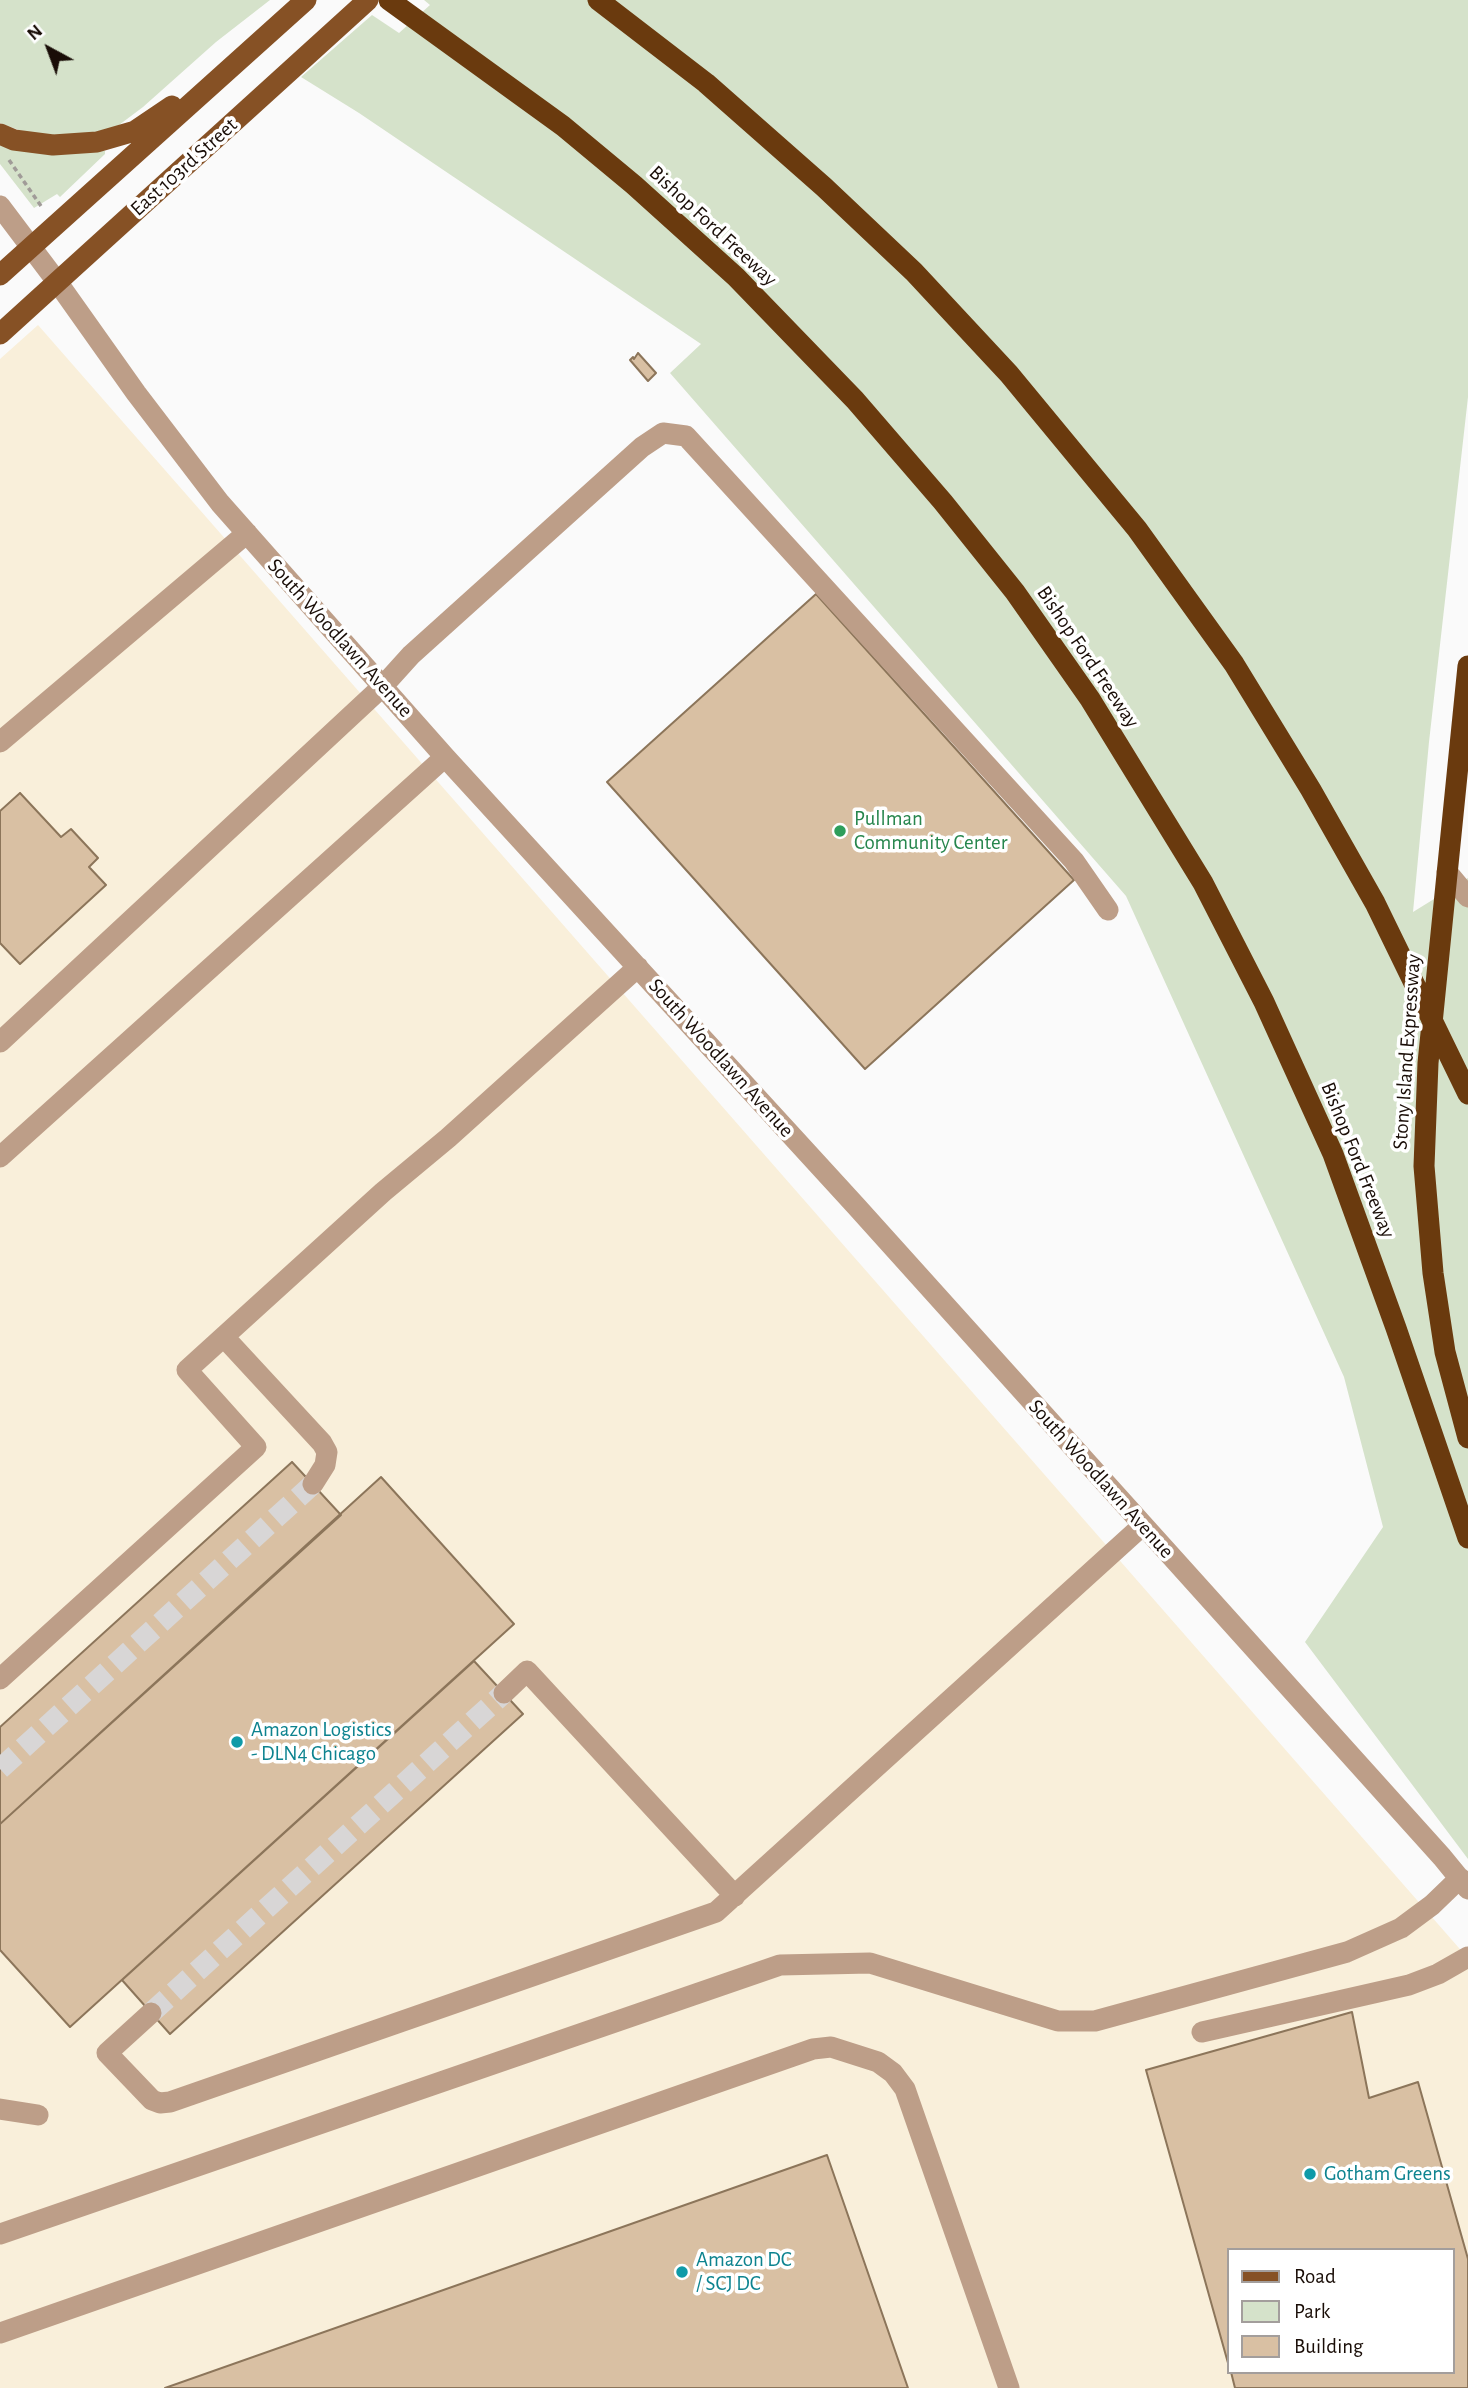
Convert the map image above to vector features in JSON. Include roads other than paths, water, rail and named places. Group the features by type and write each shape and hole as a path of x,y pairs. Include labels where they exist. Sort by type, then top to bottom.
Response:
{"highway":[{"name":"Bishop Ford Freeway","path":"389,0 563,127 634,185 736,277 855,400 943,502 1015,592 1090,699 1203,883 1270,1014 1333,1154 1468,1538"},
{"path":"598,0 706,83 824,187 914,272 1009,374 1137,529 1234,664 1311,789 1375,903 1468,1094"},
{"name":"Stony Island Expressway","path":"1468,666 1427,1063 1424,1166 1433,1273 1445,1352 1468,1438"}],"main road":[{"name":"East 103rd Street","path":"0,275 306,0"},
{"name":"East 103rd Street","path":"0,334 368,0"},
{"path":"0,134 14,140 53,145 97,142 135,131 240,59"}],"street":[{"name":"South Woodlawn Avenue","path":"0,206 220,503 445,757 638,967 1464,1884"},
{"path":"0,1042 383,686 411,655 642,447 663,433 686,436 1074,861 1108,910"},
{"path":"0,742 247,533"},
{"path":"0,1157 445,757"},
{"path":"1447,872 1468,897"},
{"path":"0,1679 256,1447 187,1370 383,1192 448,1138 638,967"},
{"path":"224,1337 322,1443 327,1452 325,1465 313,1484"},
{"path":"151,2013 107,2053 152,2100 170,2102 716,1912 1142,1526"},
{"path":"504,1693 527,1671 735,1896"},
{"path":"0,2234 780,1965 870,1963 1058,2021 1095,2021 1347,1952 1401,1928 1464,1884"},
{"path":"1202,2032 1409,1985 1438,1974 1468,1957"},
{"path":"0,2333 814,2049 831,2047 878,2063 892,2073 905,2090 1009,2388"},
{"path":"0,2109 38,2115"}],"tunnel":[{"path":"0,1769 313,1484"},
{"path":"151,2013 504,1693"}],"place":[{"name":"Pullman Community Center","path":"840,831"},
{"name":"Amazon Logistics - DLN4 Chicago","path":"237,1742"},
{"name":"Gotham Greens","path":"1310,2174"},
{"name":"Amazon DC / SCJ DC","path":"682,2272"}]}
